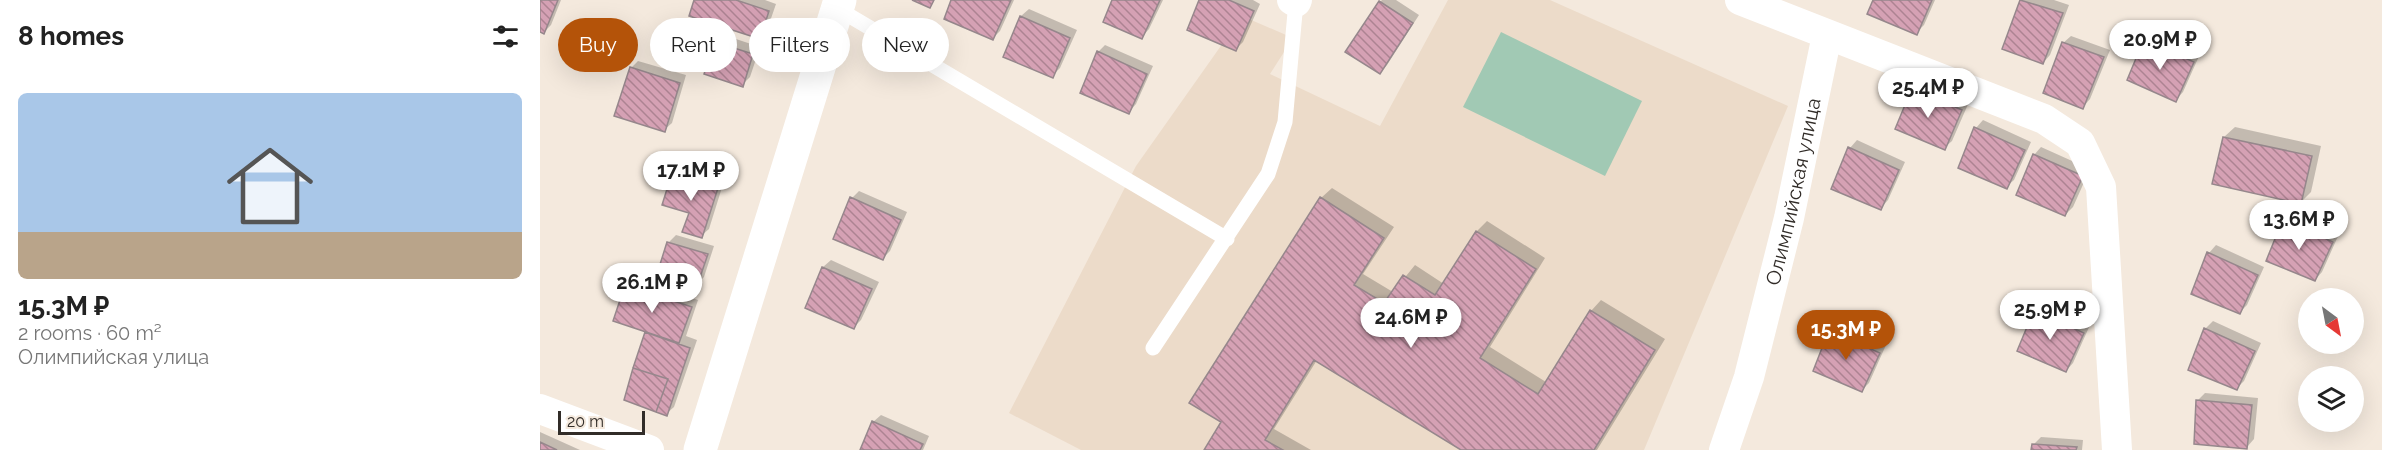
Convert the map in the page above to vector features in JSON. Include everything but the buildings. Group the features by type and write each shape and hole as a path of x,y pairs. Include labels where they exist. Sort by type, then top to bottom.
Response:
{"main road":[{"path":"700,450 839,5"}],"street":[{"path":"1740,0 2044,119 2080,143 2100,187 2117,450"},
{"name":"Олимпийская улица","path":"1724,450 1747,385 1789,218 1827,35"},
{"path":"540,409 649,450"}],"lane":[{"path":"1153,348 1268,174 1285,122 1295,1"},
{"path":"839,5 1227,238"}],"shaded area":[{"path":"1448,0 1550,0 1788,106 1644,450 1081,450 1009,413 1136,166 1242,16 1293,38 1270,74 1380,126"}],"green space":[{"path":"1501,32 1642,101 1605,176 1463,107"}]}
